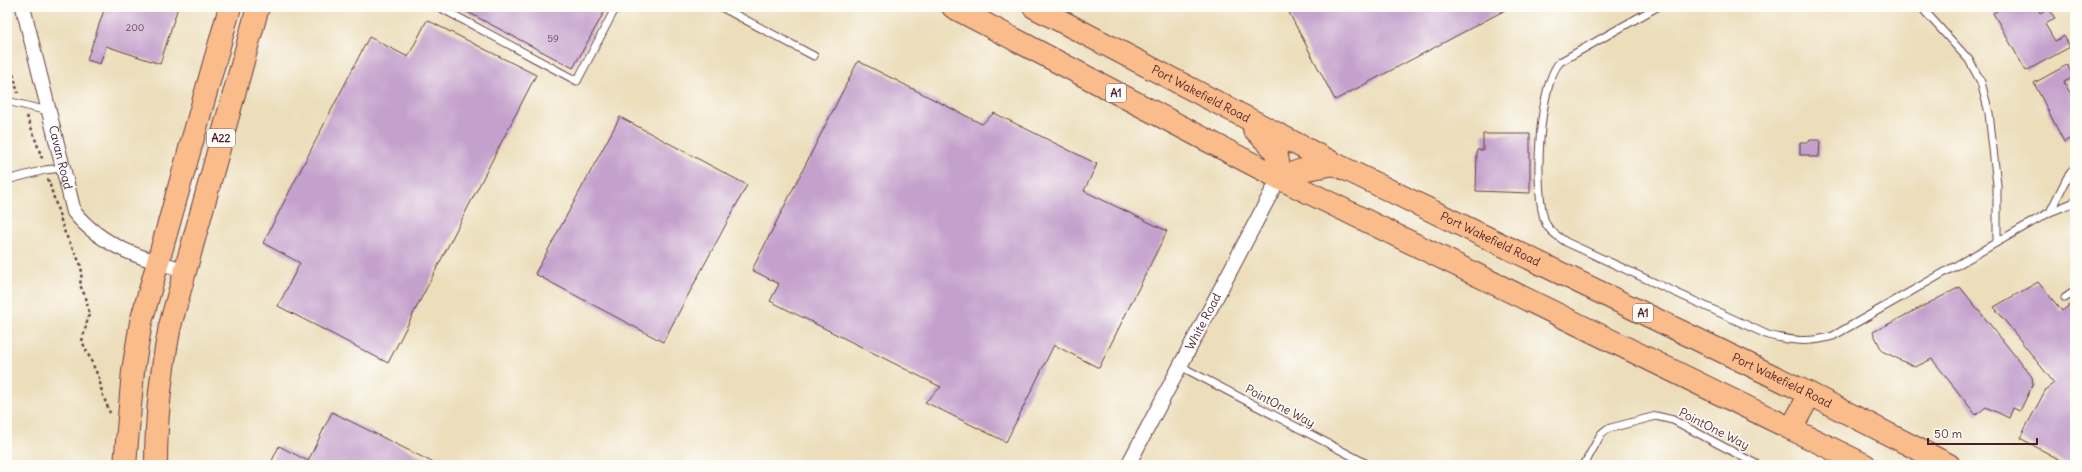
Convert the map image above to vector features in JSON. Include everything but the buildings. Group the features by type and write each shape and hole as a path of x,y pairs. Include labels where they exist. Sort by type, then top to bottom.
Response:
{"main road":[{"name":"A22","path":"125,465 133,371 141,322 230,7"},
{"name":"A22","path":"156,465 161,374 170,326 258,7"},
{"name":"A1","path":"953,7 1279,178 1865,465"},
{"name":"Port Wakefield Road","path":"1034,7 1335,164 1810,394 1950,465"},
{"path":"1240,115 1274,149 1279,159 1279,178 1302,170 1335,164"},
{"path":"1791,428 1810,394"}],"street":[{"name":"Cavan Road","path":"23,7 70,203 74,212 82,222 101,237 122,250 139,258 185,270"},
{"name":"White Road","path":"1128,465 1279,178"}],"lane":[{"path":"438,7 577,81 616,7"},
{"path":"721,7 814,56"},
{"path":"1657,7 1560,62 1551,75 1540,137 1539,166 1542,212 1546,225 1553,233 1566,242 1768,335 1799,342 1816,341 1833,336 2050,212 2075,202"},
{"path":"1921,7 1969,60 1981,82 1989,113 1997,185 1998,241"},
{"path":"7,101 48,111"},
{"path":"2050,212 2067,178 2075,167"},
{"path":"7,180 45,170 62,168"},
{"path":"2065,298 2075,291"},
{"name":"PointOne Way","path":"1180,366 1369,465"},
{"name":"PointOne Way","path":"1584,465 1601,434 1607,429 1656,416 1673,420 1758,465"}],"path":[{"path":"7,51 21,104 32,126 65,233 80,263 82,272 80,285 86,298 89,314 82,341 99,378 102,393 111,414"}]}
